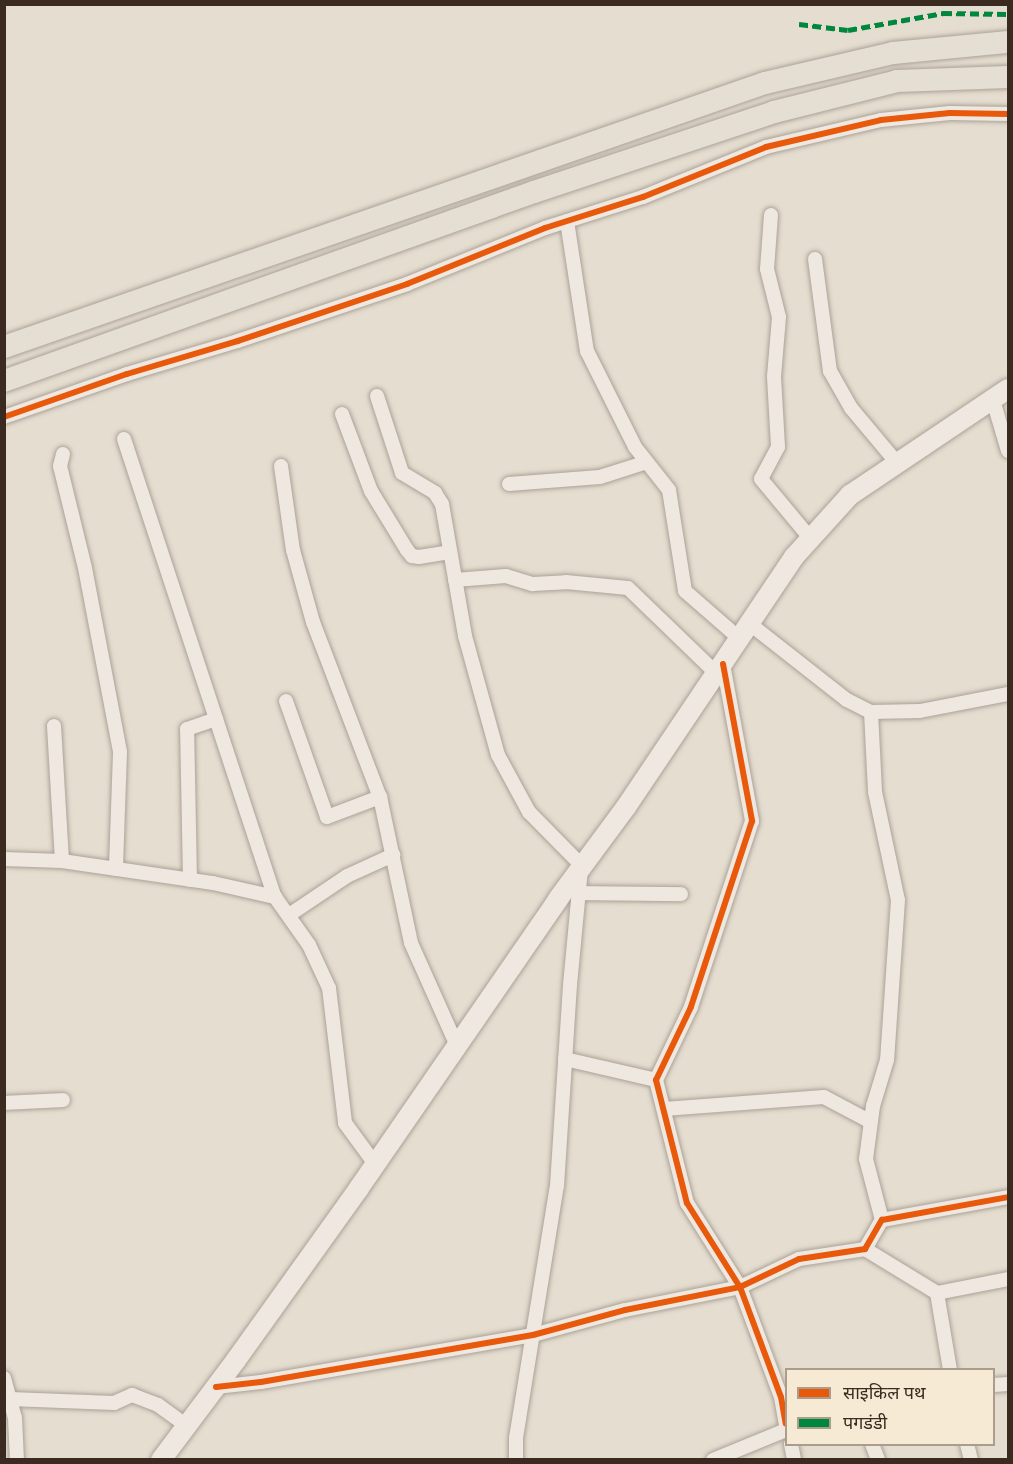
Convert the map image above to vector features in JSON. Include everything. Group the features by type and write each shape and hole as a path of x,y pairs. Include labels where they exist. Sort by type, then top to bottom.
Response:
{"main road":[{"path":"4,347 765,83 893,54 1008,42"},
{"path":"4,381 534,192 774,112 897,81 1008,77"},
{"path":"161,1460 216,1387 375,1164 581,867 626,807 794,557 850,495 1001,394"}],"street":[{"path":"4,417 127,374 406,284 567,221 649,195 766,147 881,120 950,113 1008,114"},
{"path":"771,215 767,269 779,317 774,377 778,447 761,479 811,539"},
{"path":"567,221 587,351 635,447 669,490 685,591 846,700 871,712 920,711 1008,694"},
{"path":"815,259 830,370 851,408 898,464"},
{"path":"1001,394 1008,451"},
{"path":"377,396 402,473 440,497 465,636 498,755 529,812 581,867 557,1186 516,1438 516,1460"},
{"path":"342,414 370,491 407,550 412,556 420,557 450,552"},
{"path":"124,439 275,897 309,945 329,988 345,1123 375,1164"},
{"path":"63,454 60,466 85,568 120,752 116,869"},
{"path":"509,484 600,477 647,462"},
{"path":"281,466 293,550 313,622 380,797 411,943 457,1046"},
{"path":"455,580 506,576 528,584 566,582 628,588 720,669 752,821 691,1007 656,1080 687,1203 740,1287 781,1397 785,1419"},
{"path":"285,701 327,817 380,797"},
{"path":"865,1249 882,1220 866,1159 871,1122 887,1060 898,900 875,792 871,712"},
{"path":"190,880 187,729 216,719"},
{"path":"54,726 62,861"},
{"path":"289,915 347,876 393,855"},
{"path":"4,859 62,861 190,880 275,897"},
{"path":"578,893 681,894"},
{"path":"565,1059 656,1080"},
{"path":"664,1109 824,1097 871,1122"},
{"path":"4,1102 63,1100"},
{"path":"882,1220 1008,1197"},
{"path":"216,1387 261,1382 533,1335 625,1310 740,1287 799,1259 865,1249 937,1293 1008,1280"},
{"path":"937,1293 950,1368"},
{"path":"4,1378 15,1418 15,1460 4,1458"},
{"path":"10,1399 114,1403 132,1395 158,1405 187,1426"},
{"path":"713,1460 785,1430"}],"marked path":[{"path":"799,24 848,30 943,13 1008,14"}],"cycle path":[{"path":"4,417 127,374 238,341 407,284 545,228 643,197 766,147 881,120 950,113 1008,114"},
{"path":"723,664 752,821 691,1007 656,1080 687,1203 740,1287 781,1397 785,1419"},
{"path":"216,1387 261,1382 533,1335 625,1310 740,1287 799,1259 865,1249 882,1220 1008,1197"}]}
